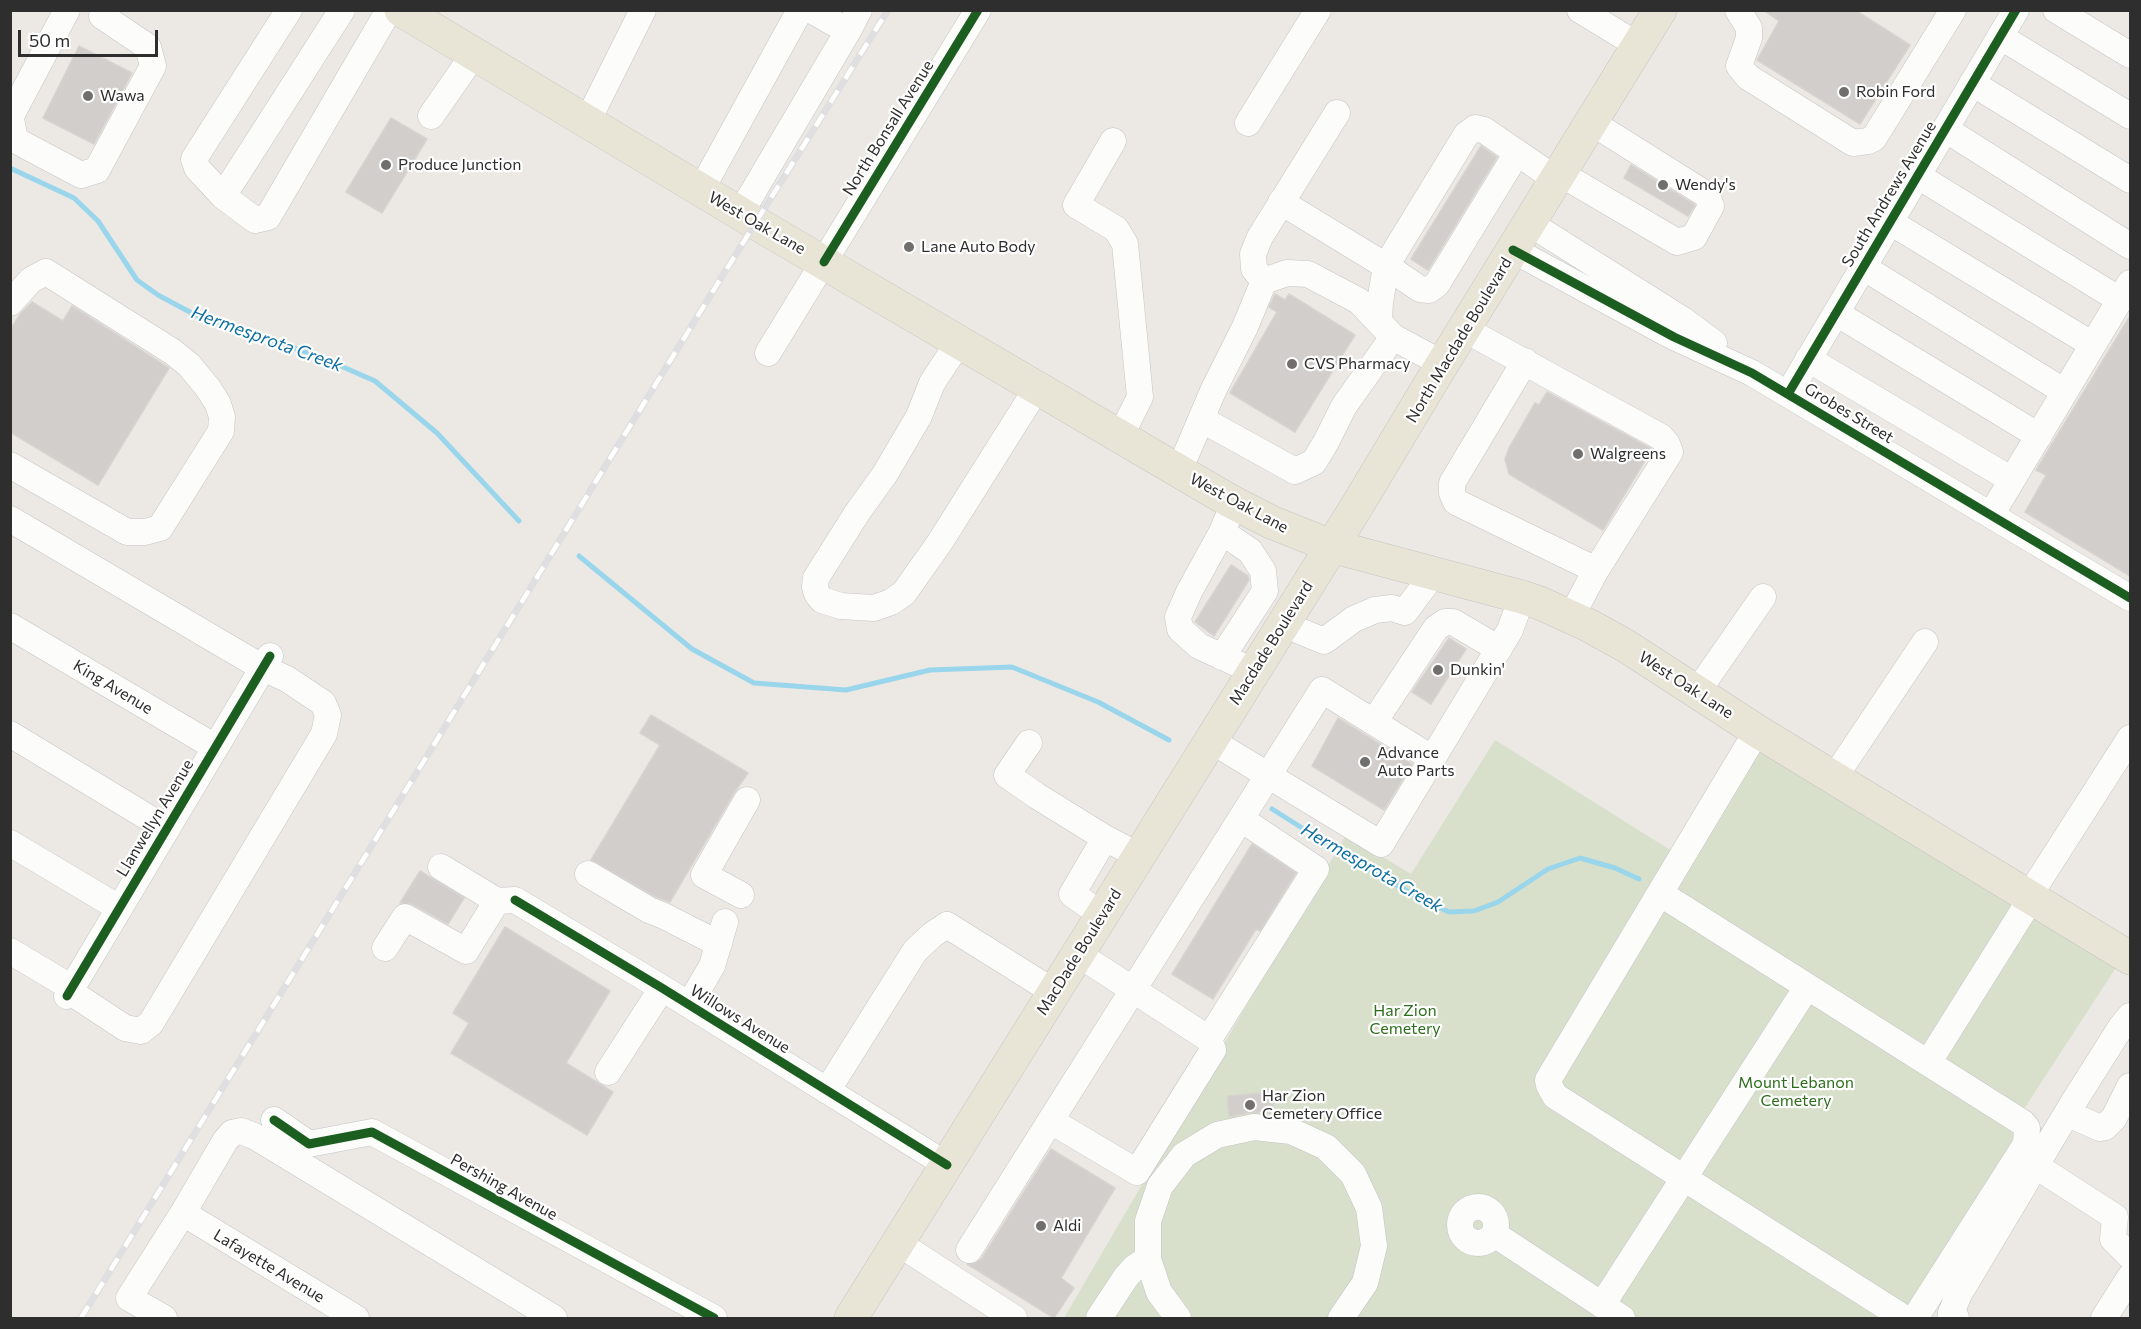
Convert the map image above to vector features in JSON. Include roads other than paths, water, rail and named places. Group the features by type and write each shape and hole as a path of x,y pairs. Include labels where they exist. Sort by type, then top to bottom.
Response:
{"main road":[{"name":"West Oak Lane","path":"401,10 740,214 1179,471 1228,518 1271,522 1331,546 1522,597 1571,617 1626,646 1757,731 2130,958"},
{"name":"North Macdade Boulevard","path":"1331,546 1660,10"},
{"name":"Macdade Boulevard","path":"1210,740 1331,546"},
{"name":"MacDade Boulevard","path":"947,1165 1210,740"},
{"path":"851,1318 947,1165"}],"street":[{"path":"67,10 11,113 15,140 81,175 97,170 153,66 148,47 100,12"},
{"path":"289,10 194,159 196,168 223,195 255,220 268,217 389,10"},
{"path":"223,195 342,10"},
{"path":"587,122 643,10"},
{"path":"701,190 800,10"},
{"path":"740,214 854,21 810,10"},
{"name":"North Bonsall Avenue","path":"768,353 978,10"},
{"path":"1248,123 1318,10"},
{"path":"1738,10 1749,28 1749,38 1739,66 1748,77 1853,143 1874,138 1953,10"},
{"name":"South Andrews Avenue","path":"1788,394 2016,10"},
{"path":"2056,10 2130,56"},
{"path":"1595,14 1639,46"},
{"path":"2001,37 2130,116"},
{"path":"431,116 474,54"},
{"path":"1972,83 2130,180"},
{"path":"1264,281 1254,269 1253,254 1260,237 1337,113"},
{"path":"1359,301 1386,266 1466,135 1475,128 1484,130 1517,153 1677,242 1694,237 1711,206 1707,195 1592,122"},
{"path":"1945,129 2130,246"},
{"path":"1113,141 1076,205 1116,229 1125,244 1140,397 1120,437"},
{"path":"1281,202 1420,289 1429,290 1437,284 1517,153"},
{"path":"1918,176 2125,291 1991,515"},
{"path":"1890,222 2093,345"},
{"name":"Grobes Street","path":"1521,237 1683,320 1752,373 2130,598"},
{"path":"1201,418 1295,471 1314,462 1386,328 1380,302 1386,266"},
{"path":"1863,267 2065,392"},
{"path":"10,303 31,280 46,272 189,364 218,404 222,417 221,431 160,528 145,532 127,532 10,465"},
{"path":"1179,471 1264,281 1287,273 1308,274 1359,301 1386,328 1443,364"},
{"path":"1836,313 2039,435"},
{"path":"1464,329 1661,437 1670,452 1596,570 1571,617"},
{"path":"959,342 932,383 919,416 885,474 816,578 817,594 822,600 841,606 874,608 891,602 904,593 940,542 1037,388"},
{"path":"1808,359 2012,480"},
{"path":"1525,362 1452,483 1452,493 1456,502 1596,570"},
{"path":"1253,671 1199,646 1180,629 1178,617 1228,518 1263,572 1265,591 1288,615 1324,641 1354,619 1375,610 1392,608 1405,612 1434,573"},
{"path":"10,519 266,662 286,679 323,703 328,715 324,734 151,1023 141,1031 125,1028 10,951"},
{"path":"1221,657 1265,591"},
{"path":"1210,740 1382,844 1510,630 1522,597"},
{"path":"1698,692 1763,597"},
{"path":"1374,722 1436,628 1445,622 1454,622 1499,649"},
{"name":"King Avenue","path":"10,626 215,747"},
{"path":"1834,778 1925,642"},
{"name":"Llanwellyn Avenue","path":"69,991 266,662"},
{"path":"969,1250 1322,690 1433,759"},
{"path":"1757,731 1548,1080 1548,1085 1555,1096 1904,1318"},
{"path":"10,734 167,829"},
{"path":"1923,1060 2022,913 2029,896 2130,738"},
{"path":"1029,743 1007,775 1105,838 1139,856"},
{"path":"741,895 704,875 747,800"},
{"path":"1209,1039 1316,869 1241,819"},
{"path":"1102,915 1072,894 1105,838"},
{"path":"10,843 119,908"},
{"name":"Willows Avenue","path":"441,867 506,900 662,988 947,1165"},
{"path":"588,874 649,910 722,933 712,966 689,1005"},
{"path":"1661,894 2023,1123 2027,1128 2026,1143 1915,1318"},
{"path":"385,948 405,916 466,951 506,900"},
{"path":"828,1091 915,951 946,925 1054,992"},
{"path":"1051,1121 1137,1172 1213,1050 1209,1039 1078,954"},
{"path":"1494,1234 1612,1312 1685,1178 1807,987"},
{"path":"608,1072 662,988"},
{"path":"1956,1318 1951,1313 1959,1294 2070,1109 2130,1016"},
{"path":"2070,1109 2073,1116 2100,1128 2105,1127 2114,1118 2130,1086"},
{"name":"Pershing Avenue","path":"274,1120 309,1144 372,1132 714,1318"},
{"path":"1178,1318 1159,1292 1148,1260 1148,1221 1160,1186 1184,1155 1217,1135 1254,1127 1292,1131 1326,1147 1353,1174 1369,1208 1374,1246 1365,1283 1341,1318"},
{"path":"164,1318 129,1298 225,1141 232,1133 241,1131 254,1136 554,1318"},
{"path":"2036,1166 2115,1217 2113,1239 2130,1256"},
{"name":"Lafayette Avenue","path":"183,1213 356,1318"},
{"path":"898,1243 1014,1318"},
{"path":"1099,1318 1126,1277 1135,1267 1148,1260"},
{"path":"2104,1318 2130,1277"}],"waterway":[{"name":"Hermesprota Creek","path":"10,168 74,198 98,221 137,280 158,295 201,318 318,356 375,381 437,433 519,521"},
{"name":"Hermesprota Creek","path":"579,556 692,649 754,683 846,690 930,670 1012,667 1098,702 1169,740"},
{"name":"Hermesprota Creek","path":"1272,809 1417,897 1449,912 1474,911 1498,902 1548,869 1580,858 1615,868 1639,879"}],"railway":[{"path":"81,1318 888,10"}],"place":[{"name":"Robin Ford","path":"1844,92"},
{"name":"Wawa","path":"88,96"},
{"name":"Produce Junction","path":"386,165"},
{"name":"Wendy's","path":"1663,185"},
{"name":"Lane Auto Body","path":"909,247"},
{"name":"CVS Pharmacy","path":"1292,364"},
{"name":"Walgreens","path":"1578,454"},
{"name":"Dunkin'","path":"1438,670"},
{"name":"Advance Auto Parts","path":"1365,762"},
{"name":"Har Zion Cemetery Office","path":"1250,1105"},
{"name":"Aldi","path":"1041,1226"}],"park label":[{"name":"Har Zion Cemetery","path":"1405,1020"},
{"name":"Mount Lebanon Cemetery","path":"1796,1092"}]}
